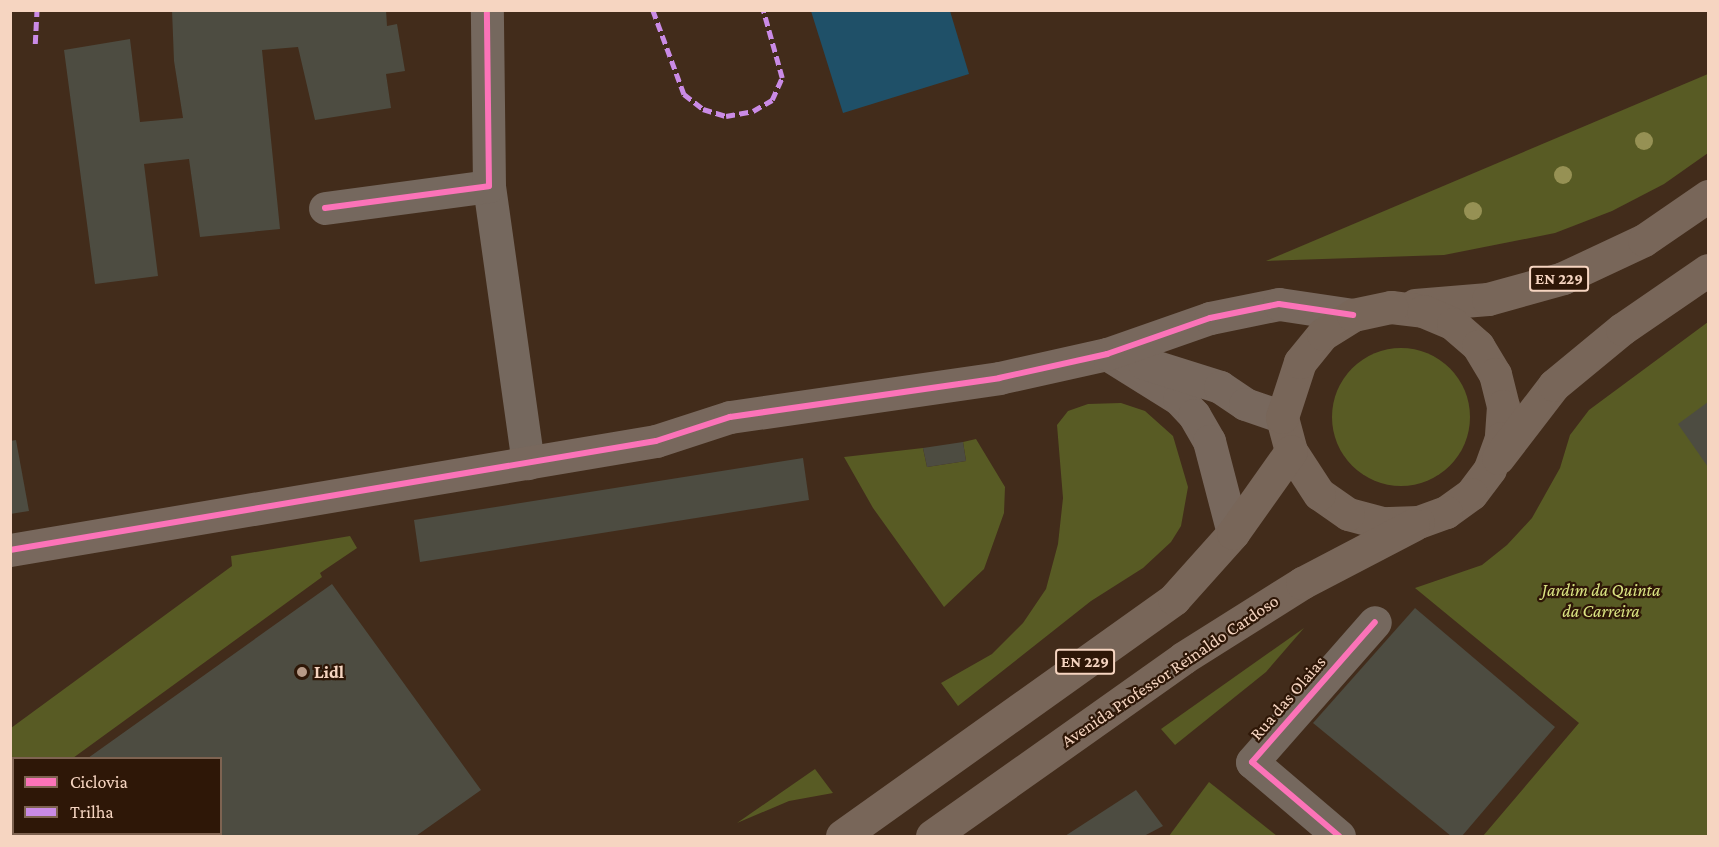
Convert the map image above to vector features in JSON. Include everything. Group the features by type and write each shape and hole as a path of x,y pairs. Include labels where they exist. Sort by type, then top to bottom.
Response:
{"main road":[{"name":"EN 229","path":"1708,196 1644,240 1563,278 1488,299 1391,307 1353,315 1323,334 1300,362 1282,417 1291,452 1319,494 1348,514 1382,524 1418,522 1446,512 1463,500 1490,470 1554,385 1622,329 1708,270"},
{"name":"EN 229","path":"1391,307 1423,311 1453,324 1478,346 1496,374 1503,416 1501,438 1490,470"},
{"name":"EN 229","path":"842,837 1174,598 1233,533 1291,452"},
{"name":"Avenida Professor Reinaldo Cardoso","path":"932,837 1183,658 1302,583 1418,522"}],"street":[{"path":"487,10 489,186 528,463"},
{"path":"325,208 489,186"},
{"path":"10,550 656,441 730,417 999,378 1107,354 1210,318 1279,304 1353,315"},
{"path":"1107,354 1220,387 1245,404 1282,417"},
{"path":"1107,354 1179,399 1194,415 1209,441 1233,533"},
{"name":"Rua das Olaias","path":"1339,837 1252,762 1375,622"}],"green space":[{"path":"1708,74 1708,153 1664,184 1612,211 1555,233 1444,255 1266,261"},
{"name":"Jardim da Quinta da Carreira","path":"1708,322 1708,836 1483,836 1579,723 1415,588 1482,565 1507,545 1532,518 1560,468 1570,435 1589,410"},
{"path":"1401,348 1428,353 1450,368 1465,390 1470,417 1465,444 1450,466 1428,481 1401,486 1374,481 1352,466 1337,444 1332,417 1337,390 1352,368 1374,353"},
{"path":"1121,403 1145,411 1173,436 1188,487 1181,526 1171,542 1143,568 1091,601 958,706 941,683 992,654 1023,623 1046,589 1058,544 1063,498 1057,425 1068,411 1088,404"},
{"path":"976,439 1005,487 1004,513 984,569 944,607 873,508 844,457 923,448 927,467 966,461 963,442"},
{"path":"350,536 357,548 320,573 322,577 74,757 12,757 11,804 11,728 232,566 231,556"},
{"path":"1304,628 1266,672 1175,745 1161,729"},
{"path":"815,769 833,793 789,801 737,823"},
{"path":"1209,782 1277,836 1169,836"}],"water":[{"path":"811,11 950,11 969,74 843,113"}],"building":[{"path":"172,10 386,10 387,26 397,24 405,71 386,74 391,108 315,120 298,47 262,50 280,229 200,237 189,159 144,164 158,276 95,284 64,50 130,39 140,122 183,118 174,61"},
{"path":"1708,402 1708,467 1678,424"},
{"path":"16,440 29,511 10,514 10,441"},
{"path":"963,442 966,461 927,467 923,448"},
{"path":"803,458 809,500 420,562 414,520"},
{"name":"Lidl","path":"332,584 481,790 416,836 10,836 12,824 12,835 222,835 222,757 89,757"},
{"path":"1415,608 1555,727 1462,836 1451,836 1313,723"},
{"path":"1136,790 1163,826 1144,836 1065,836"}],"marked path":[{"path":"35,44 37,10"},
{"path":"653,10 684,94 703,109 726,116 753,111 772,100 782,78 763,10"}],"cycle path":[{"path":"325,208 489,186 487,10"},
{"path":"10,550 656,441 730,417 999,378 1107,354 1210,318 1279,304 1353,315"},
{"path":"1339,836 1252,762 1375,622"}],"place":[{"name":"Lidl","path":"302,672"}]}
